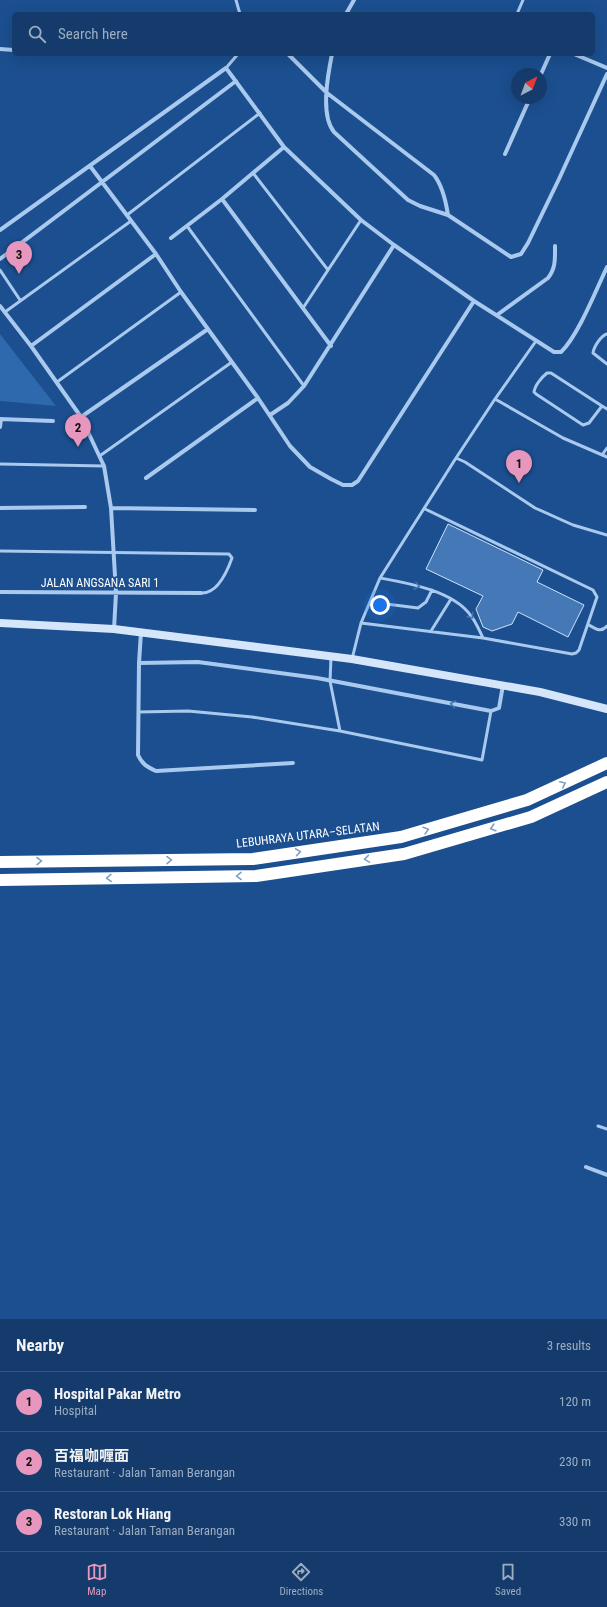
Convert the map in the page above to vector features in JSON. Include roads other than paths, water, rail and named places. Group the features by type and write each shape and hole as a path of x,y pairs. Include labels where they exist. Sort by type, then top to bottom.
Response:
{"highway":[{"name":"LEBUHRAYA UTARA–SELATAN","path":"0,862 253,859 401,837 527,800 607,763"},
{"path":"0,880 256,876 404,854 531,817 607,782"}],"main road":[{"path":"0,623 141,631 182,638 352,658 540,692 607,709"}],"street":[{"path":"347,12 354,0"},
{"path":"0,50 12,50"},
{"path":"290,56 327,93 434,175 438,180 448,215"},
{"path":"332,56 327,82 327,93 328,121 334,132 408,200 420,206 448,215 512,257 521,254 528,243 607,74"},
{"path":"544,68 549,56"},
{"path":"579,56 607,68"},
{"path":"0,230 226,68 284,147 362,220 394,245 474,301 554,352 561,352 567,347 607,267"},
{"path":"0,259 236,81"},
{"path":"505,154 527,104"},
{"path":"171,238 222,199 284,147"},
{"path":"90,166 156,254 270,415 290,446 310,467 343,485 352,485 358,481 474,301"},
{"path":"222,199 331,346"},
{"path":"270,415 288,403 304,386 331,346 394,245"},
{"path":"497,316 548,278 553,271 555,264 555,246"},
{"path":"31,346 156,254"},
{"path":"0,306 31,346 81,417 101,455 111,508 116,593 114,629"},
{"path":"81,417 208,329"},
{"path":"146,478 258,398"},
{"path":"0,427 0,419 53,421"},
{"path":"0,508 85,507"},
{"path":"111,508 255,510"},
{"name":"JALAN ANGSANA SARI 1","path":"0,592 201,594"},
{"path":"141,631 139,663 138,755 141,762 156,770 293,763"},
{"path":"139,663 198,662 330,681 491,712 499,708 503,685"},
{"path":"586,1167 607,1175"}],"lane":[{"path":"236,0 239,12"},
{"path":"518,12 523,0"},
{"path":"226,68 236,56"},
{"path":"127,215 260,113"},
{"path":"253,173 328,270"},
{"path":"303,308 362,220"},
{"path":"5,312 131,221"},
{"path":"187,226 304,386"},
{"path":"0,270 20,300"},
{"path":"57,382 182,292"},
{"path":"607,334 603,336 593,353 607,364"},
{"path":"352,658 361,623 380,578 456,458 536,341"},
{"path":"101,455 232,362"},
{"path":"602,406 590,424 583,425 534,392 535,388 547,372 551,373 607,409"},
{"path":"495,399 563,438 607,457"},
{"path":"602,455 607,448"},
{"path":"456,458 465,462 535,508 573,525 607,535"},
{"path":"0,464 104,466"},
{"path":"361,623 482,638 572,654 580,650 597,597 593,590 425,509"},
{"path":"0,551 229,554 232,558 229,567 217,585 209,593 201,594"},
{"path":"380,578 432,590 451,599 471,614 482,638"},
{"path":"370,602 418,608 426,602 432,590"},
{"path":"431,631 451,599"},
{"path":"588,625 600,631 607,626"},
{"path":"331,656 330,681 340,731"},
{"path":"139,712 188,710 216,713 340,731 482,760 491,712"},
{"path":"598,1126 607,1129"}],"place":[{"name":"Restoran Lok Hiang","path":"19,274"},
{"name":"百福咖喱面","path":"78,447"},
{"name":"Hospital Pakar Metro","path":"519,483"}]}
